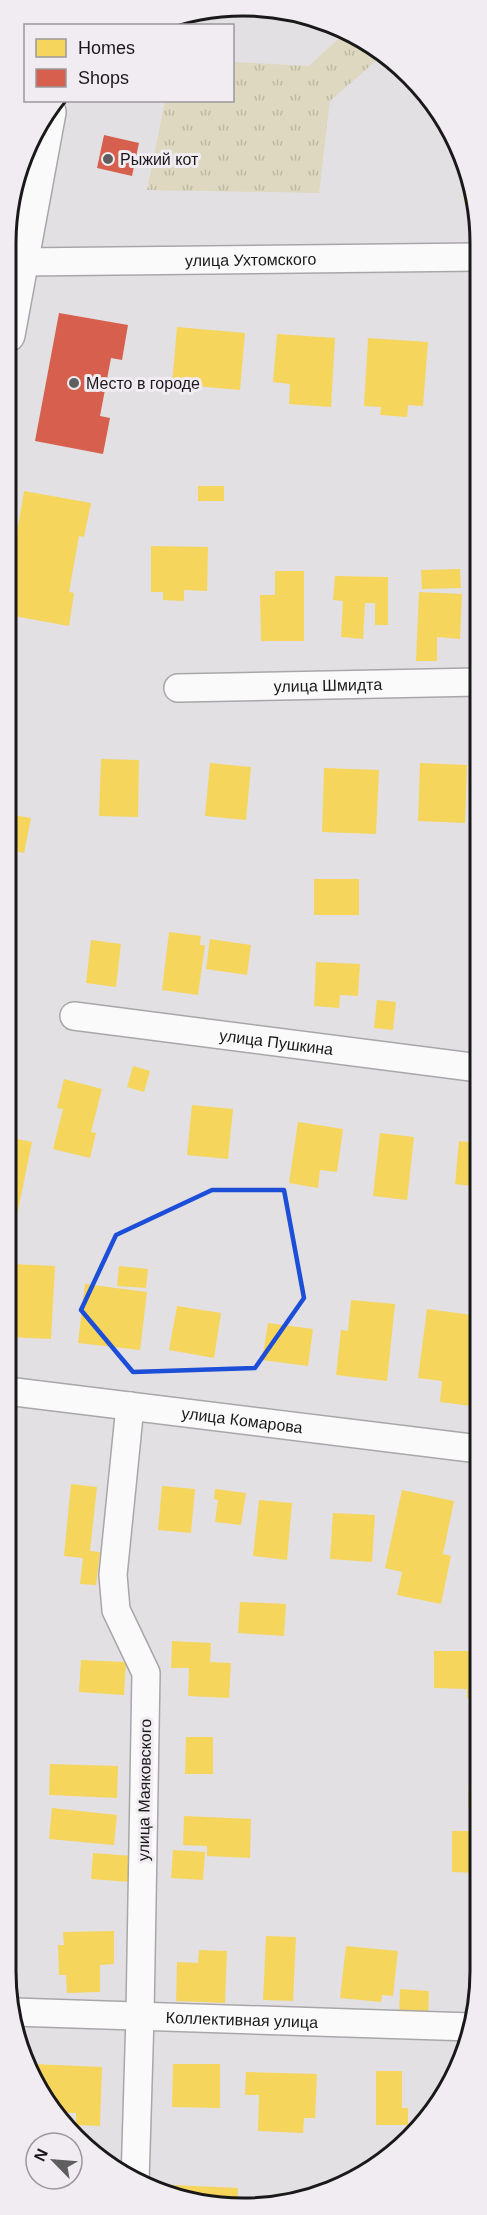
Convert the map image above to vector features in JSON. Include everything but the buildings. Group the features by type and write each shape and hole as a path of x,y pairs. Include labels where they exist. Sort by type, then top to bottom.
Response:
{"main road":[{"path":"16,244 41,141"}],"street":[{"name":"улица Ухтомского","path":"16,261 470,257"},
{"name":"улица Шмидта","path":"178,688 470,682"},
{"name":"улица Пушкина","path":"74,1016 470,1067"},
{"name":"улица Комарова","path":"16,1392 470,1448"},
{"name":"улица Маяковского","path":"130,1406 113,1575 116,1610 146,1673 135,2171"},
{"name":"Коллективная улица","path":"20,2012 464,2027"}],"highlighted area":[{"path":"212,1190 284,1190 304,1298 255,1368 133,1372 81,1310 116,1235"}],"green space":[{"path":"339,38 377,60 330,101 319,193 147,190 165,102 234,102 234,62 309,66"}],"place":[{"name":"Рыжий кот","path":"108,159"},
{"name":"Место в городе","path":"74,383"}]}
